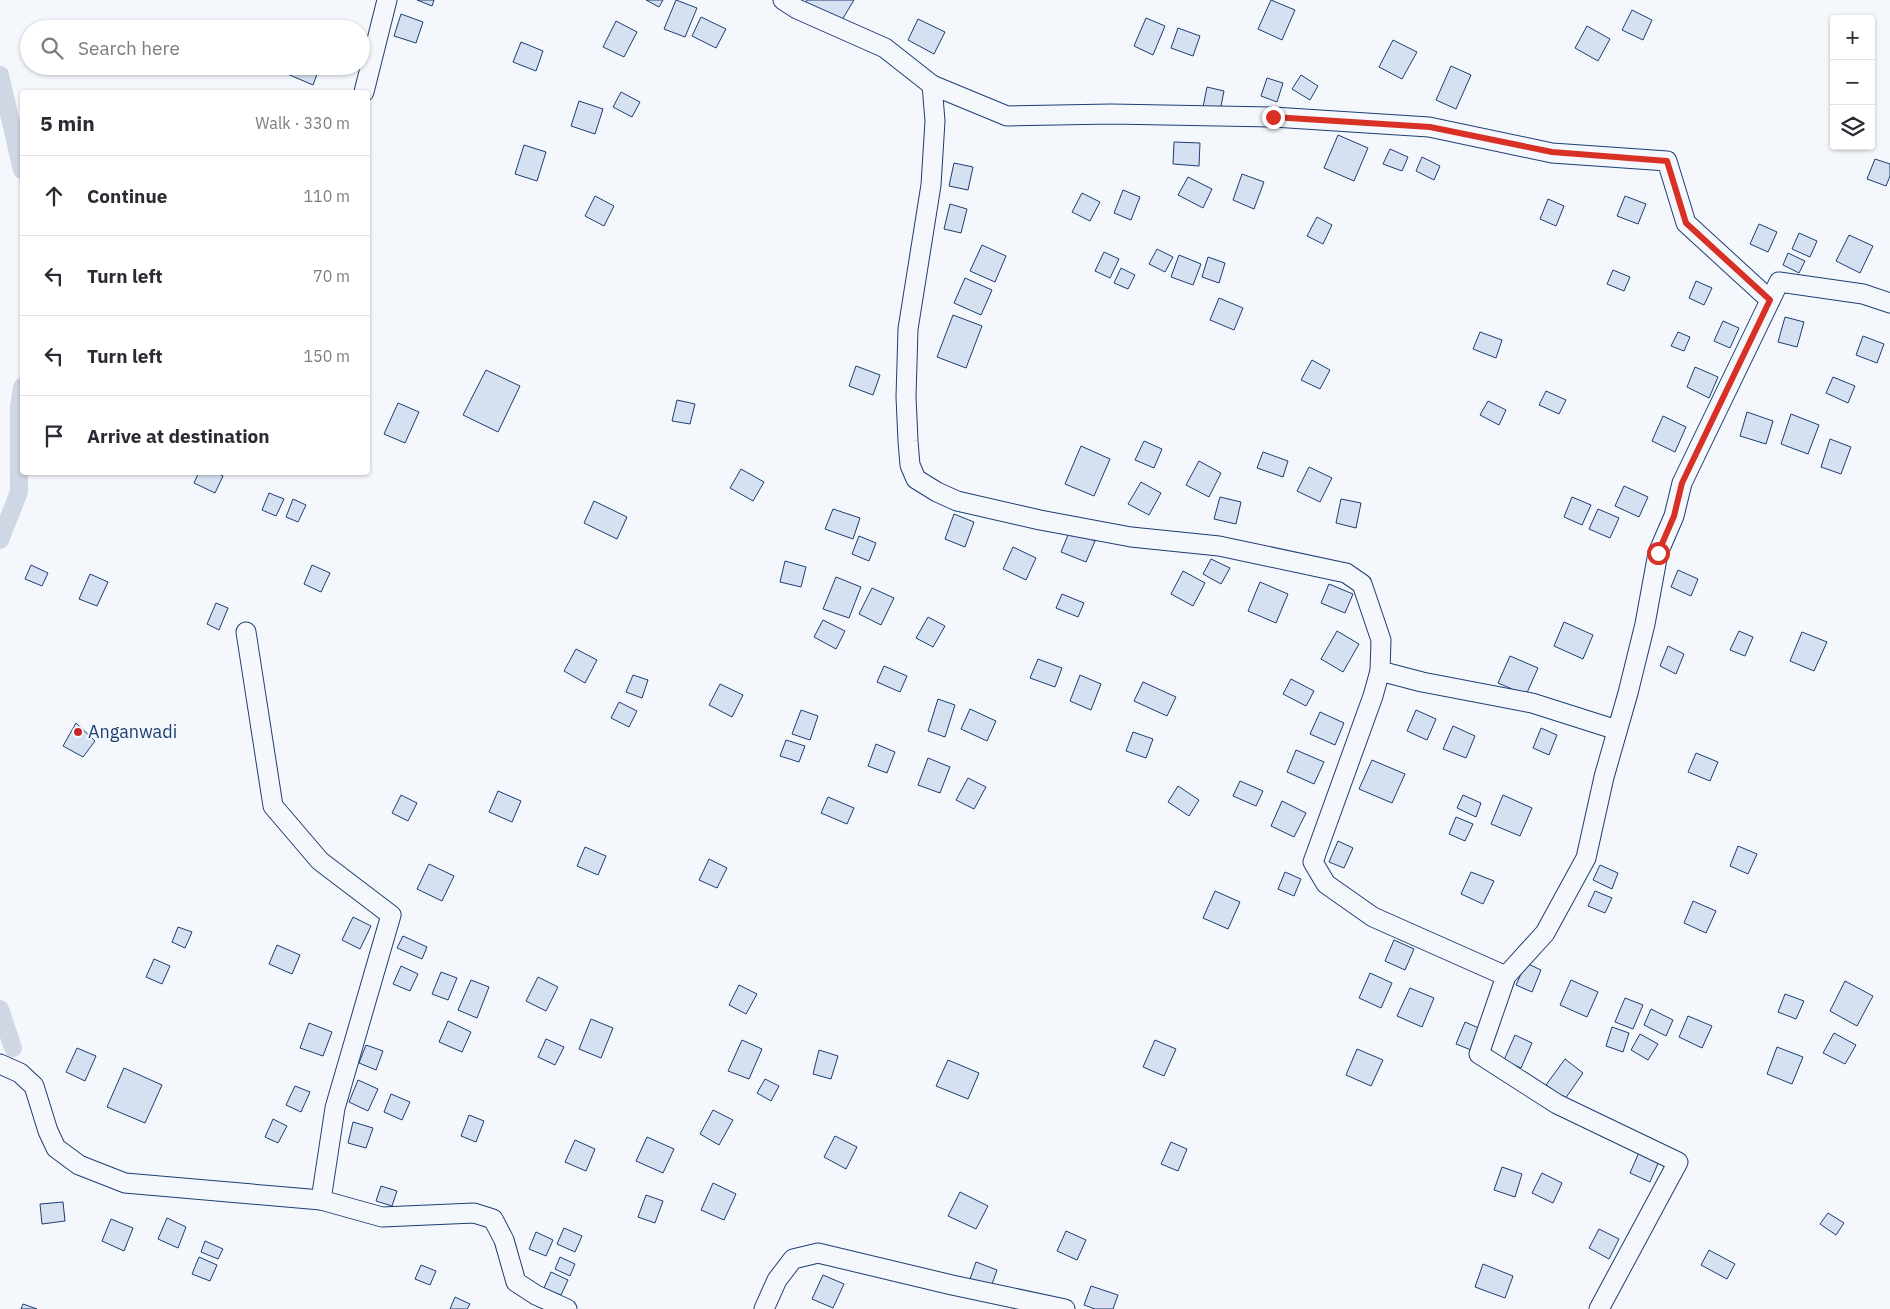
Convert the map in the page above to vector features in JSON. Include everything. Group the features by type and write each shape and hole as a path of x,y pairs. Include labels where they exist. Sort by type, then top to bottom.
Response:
{"street":[{"path":"370,68 387,0"},
{"path":"783,0 797,9 885,48 932,85 1007,116 1111,114 1264,117 1430,127 1552,152 1667,161 1686,223 1770,300"},
{"path":"364,90 368,75"},
{"path":"932,85 935,121 931,186 907,339 906,397 908,441 910,465 916,479 937,492 957,501 1131,538 1219,546 1346,573 1362,584 1381,640 1380,671 1373,696 1313,862 1326,884 1373,918 1506,976"},
{"path":"1599,1309 1678,1162 1557,1104 1479,1054 1506,976 1545,933 1586,858 1604,777 1645,624 1658,553 1674,516 1682,483 1779,282 1862,294 1890,303"},
{"path":"246,632 273,806 320,861 391,915 335,1108 321,1200"},
{"path":"1380,671 1422,682 1532,703 1618,730"},
{"path":"0,1064 20,1073 34,1086 48,1131 56,1148 79,1165 125,1183 321,1200 382,1217 474,1213 493,1219 504,1240 516,1282 536,1296 567,1309"},
{"path":"764,1309 777,1280 793,1259 818,1253 1064,1309"}],"building":[{"path":"417,0 434,0 432,6"},
{"path":"646,0 663,0 659,7"},
{"path":"676,0 697,8 685,37 664,29"},
{"path":"807,0 854,0 839,25 804,4"},
{"path":"1271,0 1295,10 1282,40 1258,29"},
{"path":"1632,10 1652,20 1643,40 1622,30"},
{"path":"401,14 423,22 416,43 394,36"},
{"path":"701,17 726,29 716,48 692,36"},
{"path":"1146,18 1165,26 1153,55 1134,46"},
{"path":"918,19 945,32 934,54 908,40"},
{"path":"616,21 637,32 624,57 603,47"},
{"path":"1587,26 1610,39 1598,61 1575,48"},
{"path":"1178,28 1200,36 1193,56 1171,48"},
{"path":"1393,40 1417,52 1402,79 1379,67"},
{"path":"521,42 543,51 536,71 513,62"},
{"path":"1451,66 1471,75 1456,109 1436,100"},
{"path":"290,75 317,75 313,85"},
{"path":"1301,75 1318,86 1310,100 1292,89"},
{"path":"1267,78 1283,83 1277,102 1261,96"},
{"path":"1207,87 1224,91 1220,111 1203,107"},
{"path":"621,92 640,102 632,117 613,107"},
{"path":"579,101 603,109 595,134 571,126"},
{"path":"1338,135 1368,148 1354,181 1324,168"},
{"path":"1174,142 1200,143 1199,166 1173,164"},
{"path":"524,145 546,152 537,181 515,174"},
{"path":"1390,149 1408,157 1402,171 1383,164"},
{"path":"1422,157 1440,166 1434,180 1416,171"},
{"path":"1875,159 1890,164 1890,176 1886,186 1867,179"},
{"path":"954,163 973,167 968,190 949,186"},
{"path":"1242,174 1264,182 1254,209 1233,200"},
{"path":"1188,177 1212,189 1203,208 1178,195"},
{"path":"1123,190 1140,197 1131,220 1114,213"},
{"path":"1082,193 1100,202 1090,221 1072,212"},
{"path":"595,196 614,206 604,226 585,216"},
{"path":"1625,196 1646,204 1638,224 1617,216"},
{"path":"1548,199 1564,206 1556,226 1540,219"},
{"path":"950,204 967,209 961,233 944,229"},
{"path":"1317,217 1332,225 1323,244 1307,236"},
{"path":"1759,224 1777,232 1768,252 1750,244"},
{"path":"1799,233 1817,241 1810,257 1792,249"},
{"path":"1849,235 1873,246 1860,273 1836,261"},
{"path":"982,245 1006,256 995,282 970,271"},
{"path":"1157,249 1173,257 1165,272 1149,264"},
{"path":"1104,252 1119,259 1110,278 1095,271"},
{"path":"1788,253 1805,261 1799,273 1783,265"},
{"path":"1179,255 1201,264 1193,285 1171,277"},
{"path":"1208,257 1225,263 1219,283 1202,277"},
{"path":"1121,268 1135,275 1128,289 1114,283"},
{"path":"1613,270 1630,277 1624,291 1607,284"},
{"path":"965,278 992,290 981,315 954,303"},
{"path":"1696,281 1712,288 1704,305 1689,298"},
{"path":"1219,298 1243,308 1234,330 1210,320"},
{"path":"953,315 982,326 966,368 937,357"},
{"path":"1785,317 1804,322 1797,347 1778,342"},
{"path":"1723,321 1739,328 1730,348 1714,341"},
{"path":"1480,332 1502,340 1496,358 1473,349"},
{"path":"1678,332 1690,337 1684,351 1671,346"},
{"path":"1863,336 1884,344 1877,363 1856,355"},
{"path":"1312,360 1330,370 1320,389 1301,380"},
{"path":"856,366 880,375 873,395 849,386"},
{"path":"1695,367 1718,377 1709,398 1687,387"},
{"path":"486,370 520,386 498,432 463,415"},
{"path":"1833,377 1855,386 1848,403 1826,393"},
{"path":"1546,391 1566,400 1559,414 1539,405"},
{"path":"677,400 695,404 690,424 672,421"},
{"path":"1488,401 1506,410 1499,425 1480,415"},
{"path":"398,403 419,412 405,443 384,434"},
{"path":"1747,412 1773,421 1766,444 1740,436"},
{"path":"1791,414 1819,425 1808,454 1781,444"},
{"path":"1663,416 1686,427 1675,452 1652,441"},
{"path":"1830,439 1851,447 1841,474 1821,467"},
{"path":"1144,441 1162,449 1154,468 1135,460"},
{"path":"1081,446 1110,459 1094,496 1065,484"},
{"path":"1263,452 1288,461 1283,477 1257,468"},
{"path":"1199,461 1221,473 1209,497 1186,485"},
{"path":"1309,467 1332,478 1320,502 1297,491"},
{"path":"741,469 764,482 753,501 730,488"},
{"path":"198,475 223,476 215,493 194,483"},
{"path":"1141,482 1161,493 1149,515 1128,504"},
{"path":"1624,486 1648,497 1639,517 1615,506"},
{"path":"269,493 284,499 276,516 262,510"},
{"path":"1220,497 1241,502 1236,524 1214,519"},
{"path":"1572,497 1591,505 1582,525 1564,517"},
{"path":"293,499 306,505 298,522 286,517"},
{"path":"1341,499 1361,503 1356,528 1336,523"},
{"path":"594,501 627,517 617,539 584,523"},
{"path":"833,509 860,518 853,539 825,529"},
{"path":"1598,509 1619,518 1610,538 1589,529"},
{"path":"954,514 974,522 965,547 945,539"},
{"path":"1070,530 1095,541 1086,562 1061,552"},
{"path":"859,536 876,543 869,561 852,554"},
{"path":"1013,547 1036,558 1026,580 1003,569"},
{"path":"1211,559 1230,568 1221,584 1203,574"},
{"path":"785,561 806,567 801,587 780,582"},
{"path":"31,565 48,573 42,586 25,579"},
{"path":"312,565 330,573 321,592 304,584"},
{"path":"1678,570 1698,579 1691,596 1671,587"},
{"path":"1183,571 1205,583 1193,606 1171,594"},
{"path":"90,574 108,582 97,606 79,599"},
{"path":"836,577 861,587 849,618 823,609"},
{"path":"1260,582 1288,594 1276,623 1248,611"},
{"path":"1329,584 1353,594 1345,613 1321,603"},
{"path":"872,588 894,598 881,625 859,614"},
{"path":"1062,594 1084,603 1078,617 1056,608"},
{"path":"216,603 228,608 219,630 207,624"},
{"path":"928,617 945,626 933,647 916,638"},
{"path":"823,620 845,631 836,649 814,637"},
{"path":"1564,622 1593,635 1583,659 1554,646"},
{"path":"1337,631 1359,644 1343,672 1321,659"},
{"path":"1739,631 1753,637 1745,656 1730,650"},
{"path":"1802,632 1827,642 1814,671 1790,661"},
{"path":"1668,646 1684,654 1676,674 1660,666"},
{"path":"576,649 597,660 585,683 564,671"},
{"path":"1510,656 1538,668 1526,695 1498,683"},
{"path":"1038,659 1062,668 1055,687 1030,678"},
{"path":"884,666 907,676 900,692 877,682"},
{"path":"633,675 648,680 642,698 626,692"},
{"path":"1080,675 1101,684 1091,710 1070,701"},
{"path":"1291,679 1314,691 1306,706 1283,694"},
{"path":"1143,682 1176,697 1167,716 1134,701"},
{"path":"720,684 743,695 732,717 709,705"},
{"path":"938,699 955,705 945,737 928,731"},
{"path":"619,702 637,711 629,727 611,718"},
{"path":"970,709 996,721 987,741 961,729"},
{"path":"801,710 818,716 810,740 792,734"},
{"path":"1416,710 1436,719 1427,740 1407,731"},
{"path":"1320,712 1344,723 1335,745 1310,734"},
{"name":"Anganwadi","path":"76,723 95,741 83,757 63,746"},
{"path":"1453,726 1475,736 1466,758 1443,749"},
{"path":"1541,728 1557,735 1549,755 1533,748"},
{"path":"1133,732 1153,739 1146,758 1126,751"},
{"path":"786,740 805,746 799,762 780,756"},
{"path":"876,744 895,752 887,773 868,766"},
{"path":"1296,750 1324,762 1314,784 1287,772"},
{"path":"1696,753 1718,762 1710,781 1688,772"},
{"path":"928,758 950,767 940,793 918,785"},
{"path":"1372,760 1405,774 1392,803 1359,789"},
{"path":"968,778 986,787 974,809 956,800"},
{"path":"1240,781 1263,791 1256,806 1233,796"},
{"path":"1178,786 1199,800 1189,816 1168,802"},
{"path":"498,791 521,801 512,822 489,812"},
{"path":"401,795 417,803 408,821 392,813"},
{"path":"1463,795 1481,803 1476,817 1457,808"},
{"path":"1503,795 1532,808 1520,836 1491,824"},
{"path":"828,797 854,808 847,824 821,813"},
{"path":"1282,801 1306,813 1294,837 1271,826"},
{"path":"1456,817 1473,824 1465,841 1449,834"},
{"path":"1338,841 1353,848 1344,868 1329,862"},
{"path":"1738,846 1757,854 1748,874 1730,866"},
{"path":"585,847 606,856 598,875 577,866"},
{"path":"709,859 727,868 717,888 699,880"},
{"path":"429,864 454,876 442,901 417,889"},
{"path":"1600,865 1618,873 1612,889 1593,880"},
{"path":"1285,872 1301,879 1294,896 1278,889"},
{"path":"1471,872 1494,881 1483,904 1461,894"},
{"path":"1215,891 1240,902 1228,929 1203,918"},
{"path":"1595,891 1612,898 1605,913 1588,906"},
{"path":"1693,901 1716,911 1706,933 1684,923"},
{"path":"353,917 371,926 360,949 342,940"},
{"path":"178,927 192,932 185,948 172,942"},
{"path":"403,936 427,947 422,959 397,948"},
{"path":"1394,940 1414,949 1405,970 1385,961"},
{"path":"277,945 300,955 292,974 269,964"},
{"path":"154,959 170,966 162,984 146,977"},
{"path":"1526,963 1541,970 1532,992 1516,985"},
{"path":"401,966 418,974 410,991 393,984"},
{"path":"441,972 457,978 448,1000 432,994"},
{"path":"1370,973 1392,983 1381,1008 1359,998"},
{"path":"538,977 558,987 546,1011 526,1001"},
{"path":"471,980 489,987 477,1018 458,1010"},
{"path":"1571,980 1598,992 1587,1017 1560,1005"},
{"path":"1845,981 1873,996 1857,1026 1830,1011"},
{"path":"739,985 757,994 746,1014 729,1005"},
{"path":"1410,988 1434,998 1422,1027 1397,1016"},
{"path":"1785,994 1804,1001 1796,1019 1778,1012"},
{"path":"1625,998 1643,1005 1633,1029 1615,1022"},
{"path":"1651,1009 1673,1020 1666,1036 1644,1025"},
{"path":"1688,1016 1712,1026 1702,1048 1679,1037"},
{"path":"591,1019 613,1028 601,1058 579,1049"},
{"path":"448,1021 471,1032 462,1052 439,1042"},
{"path":"1465,1022 1481,1029 1471,1050 1456,1044"},
{"path":"309,1023 332,1032 323,1056 300,1048"},
{"path":"1612,1027 1629,1033 1623,1052 1606,1046"},
{"path":"1834,1033 1856,1045 1845,1064 1823,1053"},
{"path":"1640,1034 1658,1044 1648,1060 1631,1050"},
{"path":"1515,1035 1532,1043 1521,1068 1504,1060"},
{"path":"546,1039 564,1047 555,1065 538,1057"},
{"path":"742,1040 762,1049 749,1079 728,1071"},
{"path":"1155,1040 1176,1049 1164,1076 1143,1067"},
{"path":"366,1045 383,1051 376,1070 359,1063"},
{"path":"1777,1047 1803,1057 1792,1084 1767,1074"},
{"path":"77,1048 96,1056 85,1081 66,1072"},
{"path":"1357,1049 1383,1060 1371,1086 1346,1075"},
{"path":"819,1050 838,1056 831,1079 813,1074"},
{"path":"1565,1059 1583,1073 1565,1099 1546,1085"},
{"path":"948,1060 979,1073 968,1099 936,1086"},
{"path":"124,1068 162,1085 145,1123 107,1107"},
{"path":"765,1079 779,1086 771,1101 757,1093"},
{"path":"358,1080 378,1089 368,1111 349,1102"},
{"path":"295,1086 310,1092 301,1112 286,1105"},
{"path":"391,1094 410,1102 402,1120 384,1112"},
{"path":"713,1110 733,1120 719,1145 700,1134"},
{"path":"469,1115 484,1121 476,1142 461,1136"},
{"path":"273,1119 287,1126 278,1143 265,1137"},
{"path":"353,1122 373,1128 366,1148 348,1143"},
{"path":"835,1136 857,1147 846,1169 824,1157"},
{"path":"647,1137 674,1149 663,1173 636,1161"},
{"path":"575,1140 595,1149 586,1171 565,1162"},
{"path":"1171,1142 1187,1149 1178,1171 1161,1164"},
{"path":"1640,1150 1660,1159 1650,1182 1630,1173"},
{"path":"1502,1167 1522,1174 1515,1197 1494,1190"},
{"path":"1542,1173 1562,1183 1553,1203 1532,1193"},
{"path":"713,1183 736,1194 724,1220 701,1210"},
{"path":"381,1186 397,1191 392,1206 376,1201"},
{"path":"960,1192 988,1206 976,1229 948,1216"},
{"path":"646,1195 663,1201 655,1223 638,1217"},
{"path":"63,1202 65,1221 42,1224 40,1204"},
{"path":"1828,1213 1844,1223 1836,1235 1820,1224"},
{"path":"167,1218 186,1227 178,1248 158,1239"},
{"path":"111,1219 133,1228 124,1251 102,1241"},
{"path":"564,1228 582,1236 575,1252 557,1244"},
{"path":"1599,1229 1619,1239 1609,1259 1589,1248"},
{"path":"1066,1231 1086,1240 1077,1260 1057,1251"},
{"path":"536,1232 553,1240 546,1256 529,1249"},
{"path":"205,1241 223,1249 218,1259 201,1252"},
{"path":"1709,1250 1735,1264 1727,1279 1701,1265"},
{"path":"199,1257 217,1265 210,1281 192,1274"},
{"path":"560,1257 575,1264 570,1276 555,1269"},
{"path":"976,1262 997,1270 991,1287 970,1279"},
{"path":"1483,1264 1513,1276 1505,1298 1475,1287"},
{"path":"421,1265 436,1271 430,1285 415,1279"},
{"path":"551,1272 568,1280 561,1295 544,1288"},
{"path":"823,1275 844,1284 833,1308 812,1299"},
{"path":"1091,1286 1118,1295 1113,1309 1095,1309 1084,1305"},
{"path":"455,1297 470,1304 467,1309 450,1309"},
{"path":"23,1304 37,1309 21,1309"}],"waterway":[{"path":"0,75 20,161"},
{"path":"0,540 19,492 20,400"},
{"path":"0,1009 13,1048"}],"place":[{"name":"Anganwadi","path":"78,732"}],"route":[{"path":"1273,117 1430,127 1552,152 1667,161 1686,223 1770,300 1682,483 1674,516 1658,553"}]}
